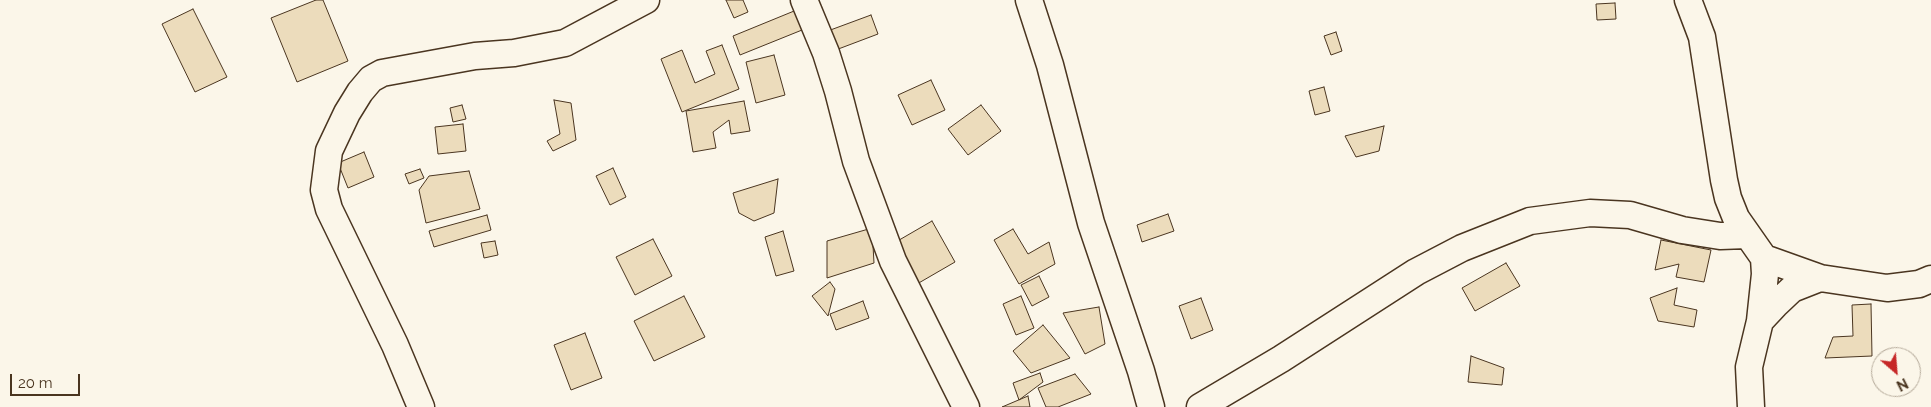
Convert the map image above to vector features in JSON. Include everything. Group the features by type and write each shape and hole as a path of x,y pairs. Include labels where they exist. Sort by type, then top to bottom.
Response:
{"street":[{"path":"804,0 826,53 856,161 893,260 966,407"},
{"path":"1029,0 1050,65 1091,223 1151,407"},
{"path":"1688,0 1702,37 1724,180 1736,218 1764,258 1820,278 1887,288 1919,284 1931,279"},
{"path":"421,407 395,346 329,209 324,190 329,151 347,113 371,79 382,73 475,56 514,53 565,43 637,2"},
{"path":"1200,407 1281,359 1416,272 1462,248 1530,221 1590,213 1630,215 1682,230 1720,236 1747,236"},
{"path":"1751,407 1750,367 1760,322 1765,274 1764,258"},
{"path":"1760,322 1792,289 1820,278"}],"building":[{"path":"316,0 323,0 348,61 297,82 271,18"},
{"path":"726,0 743,0 748,12 734,18"},
{"path":"1615,3 1616,19 1597,20 1596,4"},
{"path":"193,9 227,77 195,92 162,24"},
{"path":"799,9 807,28 740,55 733,36"},
{"path":"871,15 878,34 833,51 825,32"},
{"path":"1336,32 1342,51 1331,55 1324,36"},
{"path":"722,45 739,89 682,112 661,59 682,50 695,83 715,74 706,51"},
{"path":"774,55 785,95 756,103 746,62"},
{"path":"931,80 945,110 912,125 898,95"},
{"path":"1324,87 1330,111 1315,115 1309,91"},
{"path":"554,100 571,103 576,140 553,151 547,141 560,134"},
{"path":"744,101 750,131 731,134 729,120 713,132 716,148 693,152 686,111"},
{"path":"462,105 466,119 453,122 450,108"},
{"path":"981,105 1001,131 968,155 948,129"},
{"path":"463,124 466,151 438,154 435,127"},
{"path":"1384,126 1379,151 1356,157 1345,136"},
{"path":"364,152 374,177 348,188 338,163"},
{"path":"613,168 626,197 610,205 596,176"},
{"path":"420,169 424,178 409,184 405,174"},
{"path":"469,171 480,209 426,223 419,190 429,176"},
{"path":"778,179 774,213 754,221 739,213 733,193"},
{"path":"1168,214 1174,231 1142,242 1137,225"},
{"path":"487,215 491,230 434,247 429,231"},
{"path":"932,221 955,262 917,284 894,243"},
{"path":"872,228 874,263 827,278 827,241"},
{"path":"1013,229 1028,254 1049,242 1055,264 1019,284 994,240"},
{"path":"783,231 794,271 776,276 765,237"},
{"path":"653,239 672,276 635,295 616,257"},
{"path":"1661,240 1711,250 1704,282 1676,277 1679,264 1655,270"},
{"path":"495,241 498,255 484,258 481,243"},
{"path":"1506,263 1520,286 1475,311 1462,288"},
{"path":"1039,276 1049,297 1032,306 1021,285"},
{"path":"830,282 835,289 828,316 812,296"},
{"path":"1677,288 1674,305 1697,310 1694,327 1658,321 1650,298"},
{"path":"684,296 705,337 654,361 634,321"},
{"path":"1021,296 1034,328 1016,335 1003,304"},
{"path":"1201,298 1213,330 1191,339 1179,306"},
{"path":"863,301 869,318 836,330 830,314"},
{"path":"1871,304 1871,356 1825,358 1833,337 1853,336 1852,305"},
{"path":"1099,307 1105,344 1085,354 1063,313"},
{"path":"1043,325 1070,358 1031,373 1013,351"},
{"path":"585,333 602,378 571,390 554,345"},
{"path":"1471,356 1504,368 1502,385 1468,382"},
{"path":"1040,373 1043,382 1019,400 1013,383"},
{"path":"1075,374 1091,394 1058,407 1046,407 1038,388"},
{"path":"1028,396 1030,407 1002,407"}]}
